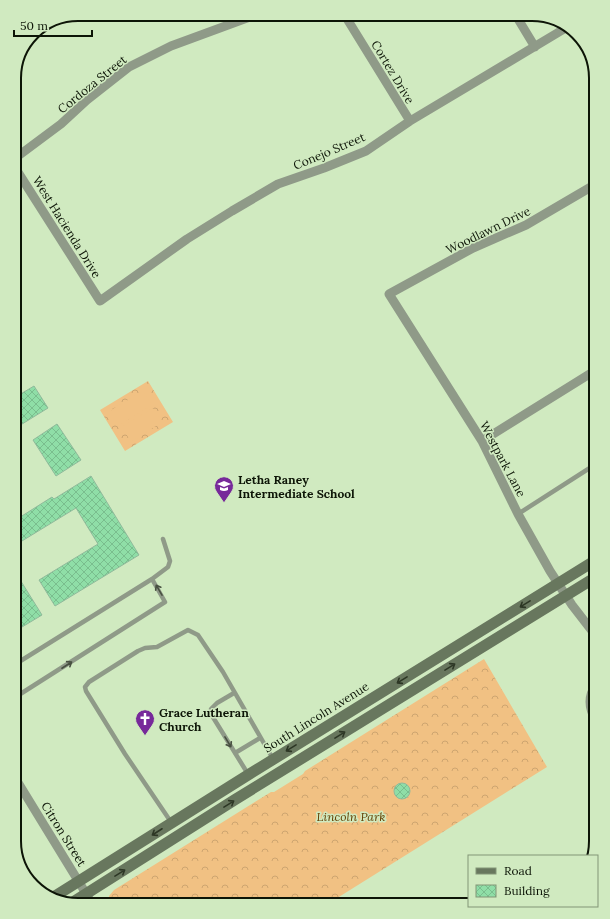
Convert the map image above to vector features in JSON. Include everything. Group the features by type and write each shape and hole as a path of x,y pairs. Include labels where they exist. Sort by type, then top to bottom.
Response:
{"main road":[{"name":"South Lincoln Avenue","path":"57,894 248,774 589,564"},
{"path":"80,898 230,803 589,581"}],"street":[{"name":"Cordoza Street","path":"21,154 61,124 129,67 171,46 239,21"},
{"name":"Cortez Drive","path":"348,21 410,121"},
{"path":"519,21 535,47"},
{"name":"Conejo Street","path":"100,301 187,239 278,184 366,151 410,121 562,30"},
{"name":"West Hacienda Drive","path":"21,177 100,301"},
{"name":"Woodlawn Drive","path":"389,294 473,248 526,225 589,188"},
{"name":"Westpark Lane","path":"389,294 482,440 518,514 558,584 589,627"},
{"path":"482,440 589,374"},
{"name":"Citron Street","path":"21,787 89,898"}],"lane":[{"path":"518,514 589,468"},
{"path":"21,661 152,579 168,567 170,561 162,540"},
{"path":"21,694 165,602 152,579"},
{"path":"171,823 125,754 85,687 87,684 138,651 145,648 157,647 188,630 198,634 273,759"},
{"path":"234,693 217,703 211,709 211,714 248,774"},
{"path":"235,753 260,738"}],"green space":[{"path":"148,381 173,422 125,451 100,410"},
{"path":"143,391 152,405 120,425 111,410"},
{"path":"153,408 162,422 131,442 122,427"},
{"name":"Lincoln Park","path":"484,659 547,767 337,898 109,898 114,890 271,792 274,792 303,774 305,771"}],"building":[{"path":"34,386 48,408 21,425 21,394"},
{"path":"57,424 81,460 56,476 33,440"},
{"path":"91,476 139,555 55,606 39,580 98,544 76,508 21,542 21,517 52,497 54,499"},
{"path":"21,581 42,615 21,628"},
{"path":"399,783 405,783 410,788 408,797 405,799 399,799 394,794 394,788"}],"place":[{"name":"Letha Raney Intermediate School","path":"224,503"},
{"name":"Grace Lutheran Church","path":"145,736"}]}
